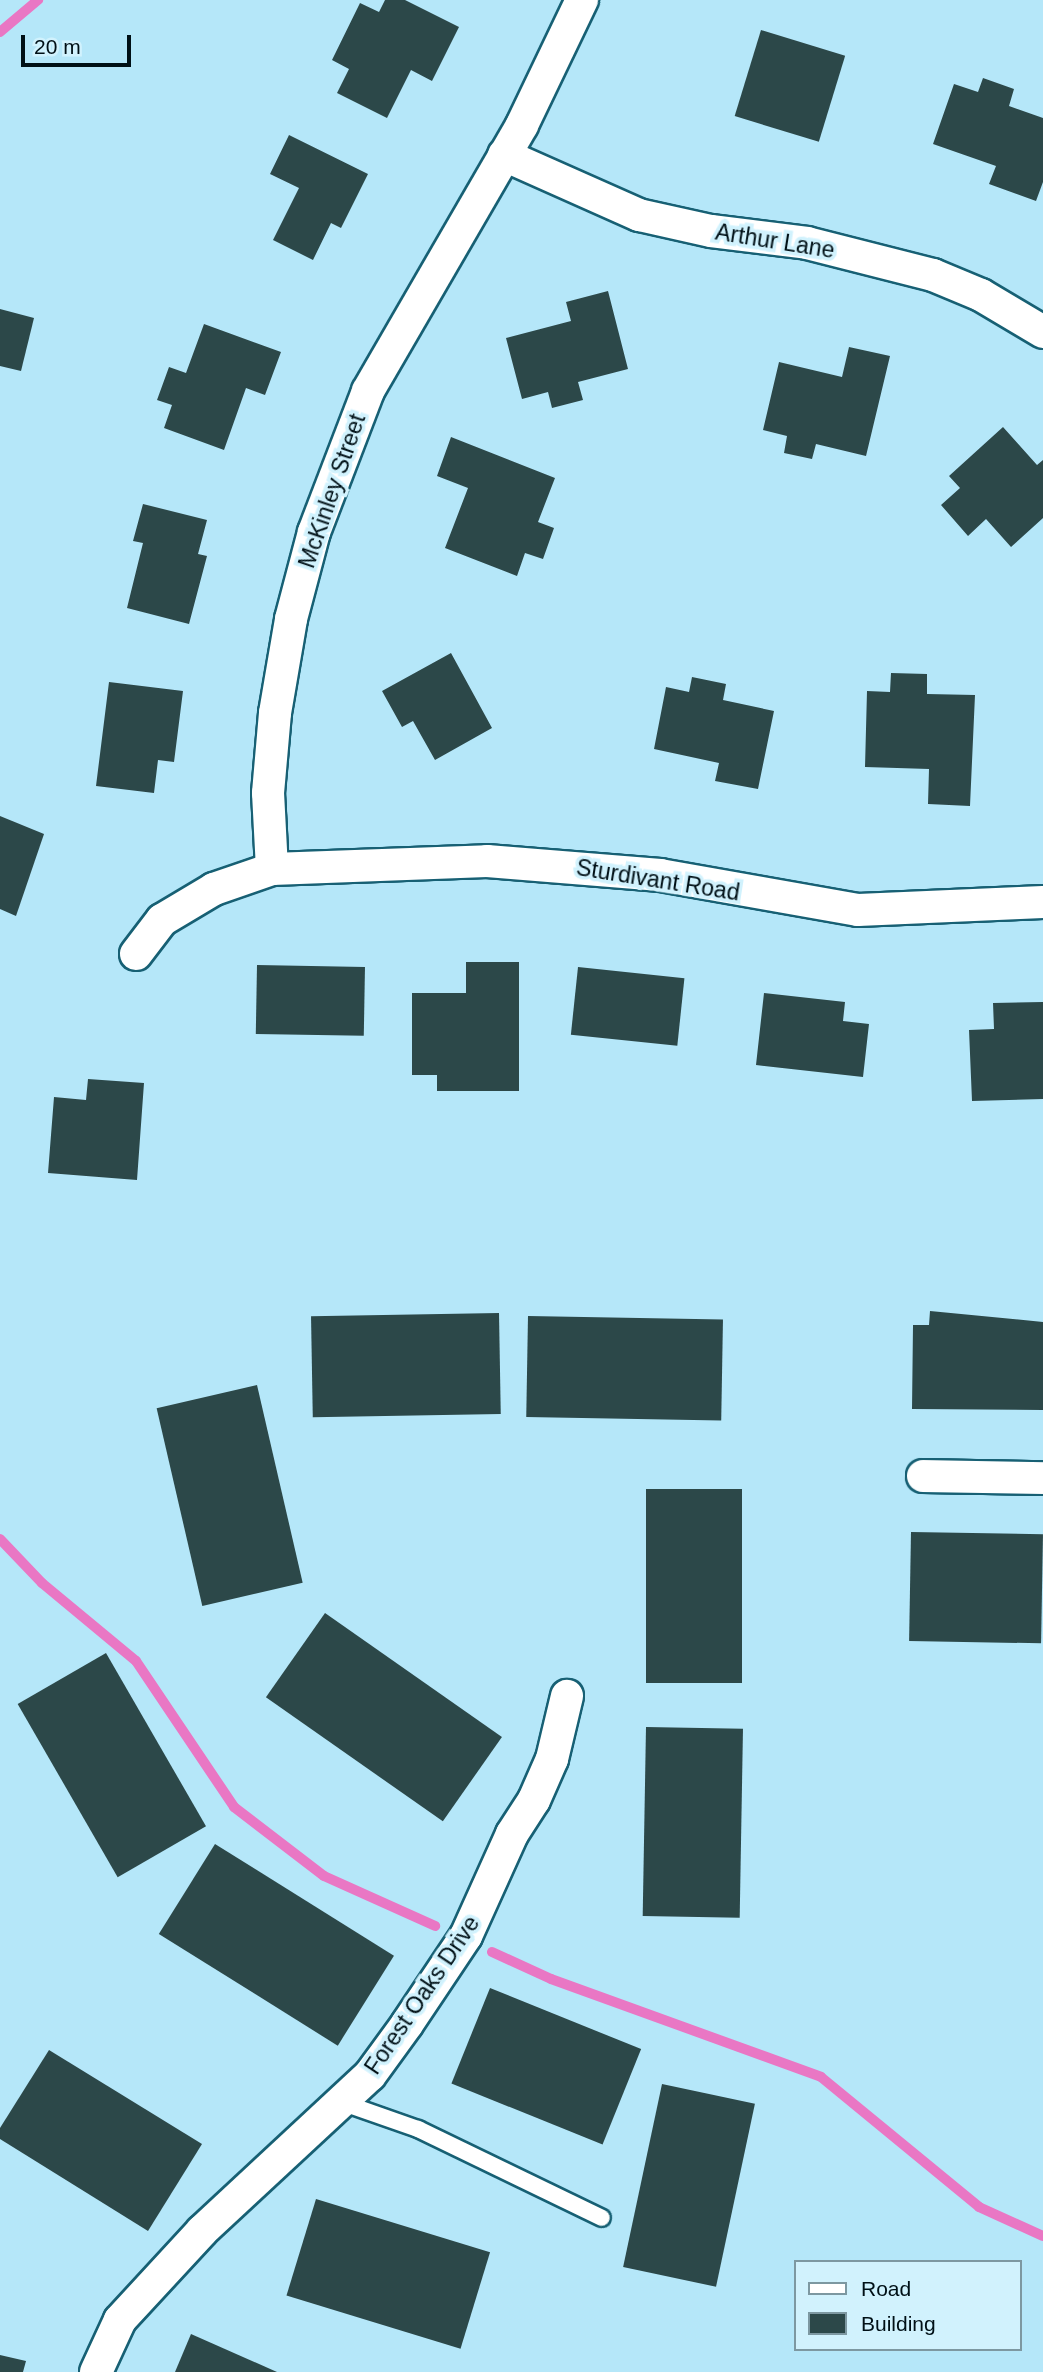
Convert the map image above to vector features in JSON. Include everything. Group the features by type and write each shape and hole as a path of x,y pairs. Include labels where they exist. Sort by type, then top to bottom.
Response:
{"street":[{"name":"McKinley Street","path":"272,869 268,793 275,713 291,619 314,532 368,391 504,155 582,0"},
{"name":"Arthur Lane","path":"504,155 639,215 712,232 807,243 933,275 981,295 1043,332"},
{"name":"Sturdivant Road","path":"272,869 486,861 660,875 858,910 1043,902"},
{"path":"136,954 162,920 214,889 272,869"},
{"path":"923,1476 1043,1478"},
{"name":"Forest Oaks Drive","path":"96,2372 120,2320 202,2231 338,2101 370,2075 466,1936 552,1759 567,1696"}],"lane":[{"path":"338,2101 418,2129 602,2218"}],"building":[{"path":"385,0 405,0 459,27 432,81 411,70 387,118 337,93 349,69 332,60 360,3 379,12"},
{"path":"761,30 845,56 819,142 735,116"},
{"path":"983,78 1014,89 1009,106 1043,118 1043,182 1036,201 989,184 996,166 933,144 954,84 978,92"},
{"path":"289,135 368,174 341,228 331,223 313,260 273,240 299,188 270,174"},
{"path":"608,291 628,369 578,382 583,400 552,408 548,392 522,399 506,338 571,321 566,302"},
{"path":"0,309 34,318 21,371 0,366"},
{"path":"204,324 281,352 265,395 246,388 224,450 164,428 172,405 157,400 169,367 186,373"},
{"path":"849,347 890,356 866,456 816,444 812,459 784,453 787,436 763,430 779,362 842,377"},
{"path":"1003,427 1037,465 1043,460 1043,518 1011,547 986,519 968,536 941,505 960,488 949,476"},
{"path":"451,437 555,478 538,522 554,528 543,559 525,553 517,576 445,548 468,488 437,476"},
{"path":"143,504 207,520 198,554 207,556 189,624 127,608 143,543 133,541"},
{"path":"451,653 492,728 435,760 413,721 402,727 382,691"},
{"path":"891,673 927,674 927,694 975,695 970,806 928,804 929,769 865,767 867,691 890,692"},
{"path":"692,677 726,684 723,700 774,711 758,789 715,781 719,763 654,749 666,687 689,692"},
{"path":"109,682 183,691 174,762 158,760 154,793 96,786"},
{"path":"0,816 44,834 16,916 0,909"},
{"path":"466,962 519,962 519,1091 437,1091 437,1075 412,1075 412,993 466,993"},
{"path":"257,965 365,967 364,1036 256,1034"},
{"path":"578,967 684,978 677,1046 571,1035"},
{"path":"764,993 845,1002 843,1021 869,1024 863,1077 756,1065"},
{"path":"1043,1002 1043,1099 972,1101 969,1030 994,1029 993,1003"},
{"path":"88,1079 144,1083 137,1180 48,1173 54,1097 86,1100"},
{"path":"930,1311 1043,1322 1043,1410 912,1409 913,1325 929,1325"},
{"path":"499,1313 501,1414 313,1417 311,1316"},
{"path":"528,1316 723,1319 721,1420 526,1417"},
{"path":"257,1385 303,1583 202,1606 157,1408"},
{"path":"646,1489 742,1489 742,1683 646,1683"},
{"path":"911,1532 1043,1534 1041,1643 909,1641"},
{"path":"325,1613 502,1737 443,1821 266,1697"},
{"path":"106,1653 206,1826 118,1877 18,1704"},
{"path":"646,1727 743,1729 740,1918 643,1916"},
{"path":"215,1844 394,1956 338,2046 159,1934"},
{"path":"490,1988 641,2049 603,2145 451,2083"},
{"path":"49,2050 202,2144 148,2231 0,2139 0,2128"},
{"path":"662,2084 755,2104 716,2287 623,2267"},
{"path":"316,2199 490,2252 461,2349 286,2296"},
{"path":"191,2334 277,2372 175,2372"},
{"path":"0,2355 26,2361 23,2372 0,2372"}],"waterway":[{"path":"0,32 38,0"},
{"path":"0,1539 42,1583 136,1661 234,1807 324,1876 435,1926"},
{"path":"492,1952 551,1979 821,2077 979,2207 1043,2236"}]}
